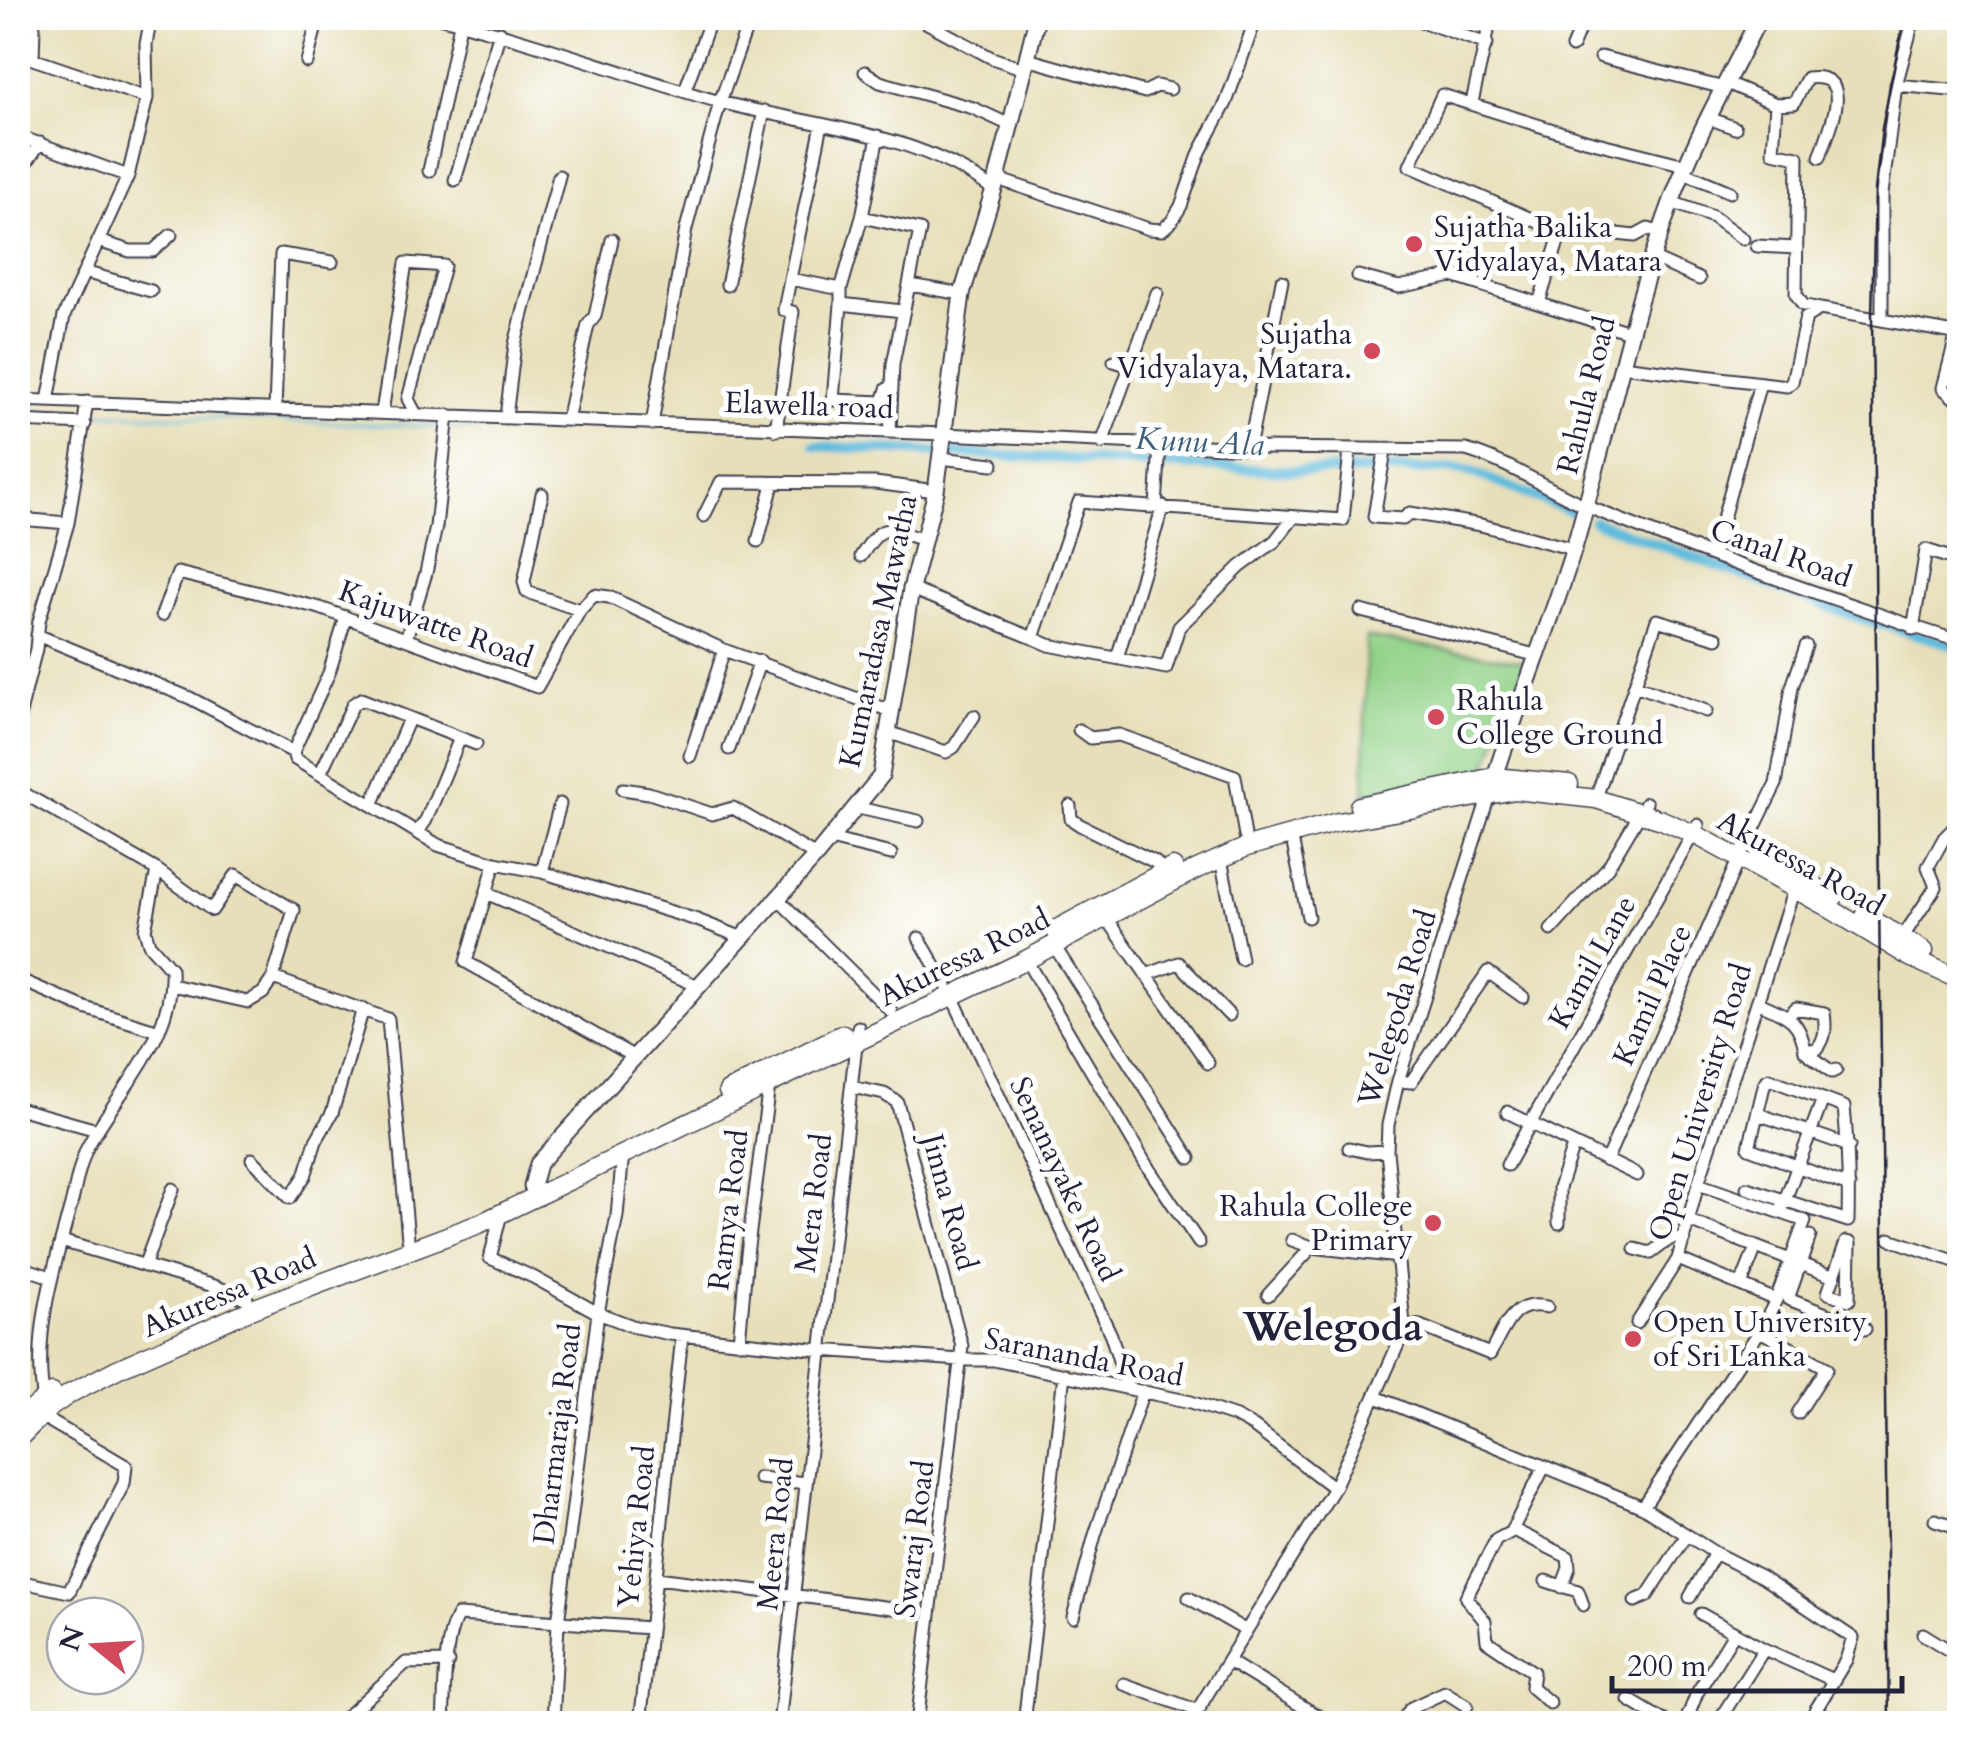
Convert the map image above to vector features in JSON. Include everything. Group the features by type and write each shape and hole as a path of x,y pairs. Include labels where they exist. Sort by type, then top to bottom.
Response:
{"highway":[{"name":"Akuressa Road","path":"18,1439 65,1383 116,1356 247,1299 442,1239 502,1214 535,1191 1069,929 1165,871 1246,836 1306,817 1543,780 1599,789 1695,829 1828,893 1960,980"},
{"name":"Akuressa Road","path":"18,1421 117,1369 332,1272 623,1153 769,1084 892,1011 1026,960 1069,929 1106,917 1220,859 1290,834 1492,786 1644,808"},
{"name":"Akuressa Road","path":"1741,854 1794,889 1960,970"}],"main road":[{"name":"Kumaradasa Mawatha","path":"535,1191 538,1164 778,899 881,776 911,589 936,492 962,294 996,185 1037,18"},
{"name":"Rahula Road","path":"1492,786 1573,549 1629,332 1660,232 1684,169 1759,18"}],"street":[{"path":"48,401 64,316 128,176 147,98 146,44 151,18"},
{"path":"306,62 318,18"},
{"path":"442,18 461,20 720,102 878,136 933,153 996,185 1162,230 1181,206 1200,152 1226,103 1256,18"},
{"path":"685,90 710,18"},
{"path":"652,424 686,229 720,102 750,18"},
{"path":"918,18 992,58 1145,92 1157,86 1170,89"},
{"path":"1412,18 1486,44"},
{"path":"1472,102 1491,18"},
{"path":"1572,46 1584,18"},
{"path":"1882,318 1882,194 1896,86 1914,18"},
{"path":"430,171 461,20"},
{"path":"18,26 34,27 33,59 147,98"},
{"path":"454,180 500,32"},
{"path":"1601,57 1726,86 1776,104 1794,103 1807,78 1832,80 1838,89 1837,99 1820,157"},
{"path":"865,72 880,82 973,108 1010,125"},
{"path":"1896,86 1960,91"},
{"path":"1539,303 1562,232 1410,166 1442,95 1684,169 1730,192"},
{"path":"1776,104 1773,152 1798,157 1798,302 1958,333 1943,388 1954,398"},
{"path":"726,285 764,111"},
{"path":"1709,118 1735,128"},
{"path":"776,430 794,312 784,310 822,124"},
{"path":"18,136 128,176"},
{"path":"878,136 862,218 841,289 833,400 883,402 887,388 892,387"},
{"path":"18,175 40,143"},
{"path":"506,417 515,344 559,176"},
{"path":"1671,202 1713,217 1744,238"},
{"path":"862,218 920,230 902,311 890,432"},
{"path":"1617,234 1635,236 1648,229 1660,232"},
{"path":"98,241 130,251 153,251 171,234"},
{"path":"568,420 588,324 594,316 612,240"},
{"path":"1757,246 1796,248"},
{"path":"274,408 281,254 332,262"},
{"path":"1652,258 1699,279"},
{"path":"382,412 406,264 444,266 408,400 416,414"},
{"path":"84,272 152,291"},
{"path":"1358,276 1400,287 1452,276 1629,332"},
{"path":"790,279 841,289"},
{"path":"1249,448 1282,281"},
{"path":"910,285 962,294"},
{"path":"1102,443 1157,293"},
{"path":"841,304 902,311"},
{"path":"1621,366 1786,386 1792,382 1806,316 1820,309"},
{"path":"1114,361 1130,366"},
{"path":"1713,555 1760,383"},
{"name":"Elawella road","path":"18,400 1102,443 1385,452 1466,450 1490,457 1586,506"},
{"path":"18,721 38,621 68,523 87,402"},
{"path":"406,638 436,527 448,415"},
{"path":"18,421 85,424"},
{"path":"1116,658 1159,506 1160,445"},
{"path":"1034,638 1079,502 1343,520 1350,451"},
{"path":"1385,452 1374,516 1403,519 1410,512 1481,525 1573,549"},
{"path":"940,458 993,464"},
{"path":"704,516 721,482 875,483 936,492"},
{"path":"758,541 773,484"},
{"path":"542,494 524,582 527,592 580,610 594,595 609,597 724,650 760,660 891,712"},
{"name":"Canal Road","path":"1586,506 1913,630 1960,641"},
{"path":"911,589 1048,645 1166,668 1180,628 1240,567 1268,548 1294,517"},
{"path":"18,519 68,523"},
{"path":"860,556 876,533 887,529 924,540"},
{"path":"1913,630 1926,550 1960,561"},
{"name":"Kajuwatte Road","path":"162,615 178,573 346,617 537,687 580,610"},
{"path":"1360,611 1539,656"},
{"path":"346,617 329,674 293,752 295,759 438,846 542,872 698,920 743,938"},
{"path":"1599,789 1657,620 1717,638"},
{"path":"37,636 190,698 293,752"},
{"name":"Kamil Place","path":"1606,1160 1741,854 1776,784 1792,687 1806,646"},
{"path":"690,756 724,650"},
{"path":"729,750 760,660"},
{"path":"1635,685 1706,711"},
{"path":"320,774 353,704 361,700 476,744"},
{"path":"888,732 946,752 954,747 974,716"},
{"path":"372,805 409,719"},
{"path":"1079,730 1090,738 1119,735 1154,745 1234,776 1246,836"},
{"path":"417,832 426,820 460,738"},
{"name":"Welegoda Road","path":"1189,1724 1334,1488 1376,1398 1404,1324 1387,1151 1388,1125 1398,1081 1492,786"},
{"path":"623,789 712,814 733,808 816,856"},
{"path":"18,790 157,870 212,910 236,876 294,910 273,978 264,994 248,1002 172,986"},
{"path":"542,872 560,804"},
{"path":"1070,806 1071,818 1080,825 1155,862 1165,871"},
{"path":"858,808 918,820"},
{"path":"1551,930 1608,867 1644,808"},
{"path":"1899,943 1936,887 1928,867 1944,838 1960,822"},
{"name":"Kamil Lane","path":"1507,1166 1695,829"},
{"path":"1290,834 1308,917"},
{"path":"830,839 891,854"},
{"path":"1220,859 1241,959"},
{"path":"494,863 466,962 633,1056"},
{"path":"18,1581 69,1592 124,1483 126,1466 44,1408 41,1370 51,1277 85,1152 158,1031 170,1002 171,969 149,944 145,930 157,870"},
{"name":"Open University Road","path":"1638,1323 1678,1259 1698,1184 1794,889"},
{"path":"486,892 698,986"},
{"path":"778,899 892,1011"},
{"path":"1106,917 1208,1064"},
{"name":"Senanayake Road","path":"919,938 949,991 1110,1335 1127,1386"},
{"path":"1053,944 1190,1158"},
{"path":"1026,960 1147,1166 1199,1243"},
{"path":"1146,975 1179,964 1229,1015"},
{"path":"1398,1081 1411,1082 1488,972 1523,997"},
{"path":"273,978 388,1018 408,1239"},
{"path":"18,980 85,1008 158,1031"},
{"path":"1757,1002 1788,1016 1802,1030 1805,1050 1832,1072 1836,1070"},
{"path":"1788,1016 1796,1008 1824,1013 1822,1043 1817,1049 1805,1050"},
{"path":"252,1160 290,1198 305,1176 316,1141 332,1113 363,1009"},
{"name":"Mera Road","path":"820,1350 856,1064 851,1037"},
{"path":"1698,1184 1848,1222 1849,1186 1848,1146 1844,1107 1767,1080 1749,1148 1849,1186"},
{"name":"Ramya Road","path":"739,1342 746,1254 769,1084"},
{"name":"Jinna Road","path":"852,1087 884,1094 897,1102 962,1346 961,1360"},
{"path":"1782,1207 1823,1099"},
{"path":"18,1108 97,1130"},
{"path":"1507,1112 1638,1175"},
{"path":"1758,1114 1848,1146"},
{"path":"1559,1224 1558,1188 1572,1146"},
{"path":"1349,1148 1387,1151"},
{"name":"Dharmaraja Road","path":"553,1724 558,1623 623,1153"},
{"path":"1746,1188 1805,1221 1788,1300 1865,1329"},
{"path":"144,1266 173,1189"},
{"name":"Sarananda Road","path":"502,1214 490,1258 598,1313 635,1327 682,1336 820,1350 994,1360 1127,1386 1236,1417 1334,1488"},
{"path":"1688,1221 1834,1276"},
{"path":"1642,1507 1760,1331 1810,1236"},
{"path":"1635,1249 1651,1253 1671,1238 1684,1239"},
{"path":"1292,1240 1312,1247 1399,1257"},
{"path":"1890,1240 1960,1264"},
{"path":"61,1242 247,1299"},
{"path":"1268,1294 1312,1247"},
{"path":"1741,1285 1756,1247"},
{"path":"1678,1259 1776,1300"},
{"path":"18,1266 51,1277"},
{"path":"1404,1324 1420,1326 1490,1354 1508,1322 1523,1306 1547,1307"},
{"path":"1760,1331 1827,1368 1798,1413"},
{"name":"Yehiya Road","path":"640,1724 682,1336"},
{"name":"Meera Road","path":"780,1724 820,1350"},
{"name":"Swaraj Road","path":"918,1724 961,1360"},
{"path":"1024,1724 1064,1374"},
{"path":"1074,1617 1095,1535 1143,1390"},
{"path":"1376,1398 1642,1507 1762,1578 1852,1638 1846,1660 1807,1724"},
{"path":"1543,1469 1512,1528 1496,1540 1466,1598 1485,1620 1487,1640 1534,1672 1530,1687 1550,1703"},
{"path":"760,1478 806,1483"},
{"path":"1935,1520 1960,1528"},
{"path":"1512,1528 1568,1558 1569,1568 1562,1586"},
{"path":"1635,1600 1647,1596 1687,1535"},
{"path":"1690,1597 1715,1553"},
{"path":"657,1578 900,1609"},
{"path":"1546,1581 1578,1591 1583,1606"},
{"path":"1190,1598 1245,1630"},
{"path":"1701,1614 1764,1650 1833,1680"},
{"path":"443,1724 453,1622 458,1615 650,1628"},
{"path":"1688,1716 1697,1693 1734,1633"},
{"path":"1923,1634 1960,1657"},
{"path":"1723,1714 1764,1650"},
{"path":"18,1658 21,1717 42,1724"},
{"path":"1228,1661 1310,1718 1331,1724"},
{"path":"338,1724 406,1663 448,1662"},
{"path":"1124,1684 1196,1710"},
{"path":"1400,1724 1411,1708 1445,1692 1468,1706"},
{"path":"1629,1700 1669,1724"}],"green space":[{"name":"Rahula College Ground","path":"1366,637 1527,662 1485,772 1364,794"}],"waterway":[{"path":"18,411 78,412"},
{"path":"91,413 438,427"},
{"path":"451,428 482,429"},
{"name":"Kunu Ala","path":"815,446 1294,471 1464,469 1575,513"},
{"name":"Kunu Ala","path":"1594,521 1860,618 1960,647"}],"railway":[{"path":"1889,1724 1872,316 1875,190 1882,128 1904,18"}],"place":[{"name":"Sujatha Balika Vidyalaya, Matara","path":"1414,244"},
{"name":"Sujatha Vidyalaya, Matara.","path":"1372,351"},
{"name":"Rahula College Ground","path":"1436,717"},
{"name":"Rahula College Primary","path":"1433,1223"},
{"name":"Open University of Sri Lanka","path":"1633,1339"}],"district":[{"name":"Welegoda","path":"1333,1326"}]}
